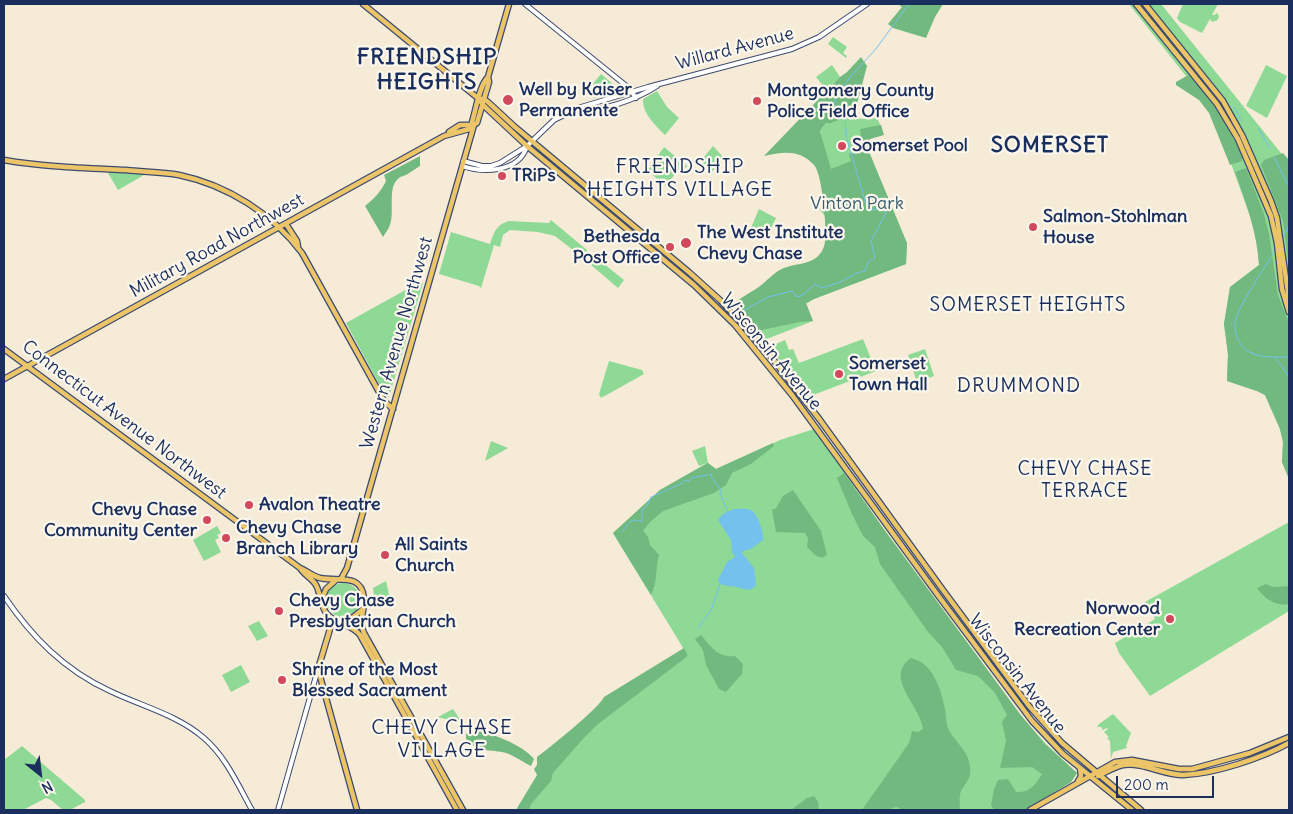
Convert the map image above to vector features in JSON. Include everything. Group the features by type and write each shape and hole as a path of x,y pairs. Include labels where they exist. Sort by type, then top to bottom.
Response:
{"main road":[{"path":"363,4 482,101"},
{"name":"Western Avenue Northwest","path":"473,127 477,123 484,80 488,77 509,4"},
{"path":"1136,4 1211,96 1229,123 1271,216 1279,244 1289,300"},
{"path":"1145,4 1222,100 1235,121 1271,201 1280,237 1278,251 1282,289 1289,312"},
{"name":"Western Avenue Northwest","path":"339,579 347,568 473,127 472,122 482,101"},
{"name":"Wisconsin Avenue","path":"482,101 723,302 745,326 820,420 1029,706 1062,743 1141,810"},
{"name":"Wisconsin Avenue","path":"482,101 527,146 694,285 743,333 792,395 1032,721 1055,746 1132,810"},
{"name":"Military Road Northwest","path":"4,379 444,136 474,116"},
{"path":"462,125 473,127"},
{"name":"Military Road Northwest","path":"444,136 473,127"},
{"path":"4,160 48,166 163,173 188,178 216,187 238,197 279,228 298,248 314,273 384,401 393,409"},
{"path":"284,233 286,224"},
{"path":"286,224 297,242 298,248"},
{"name":"Connecticut Avenue Northwest","path":"4,348 300,568 318,578 339,579"},
{"name":"Connecticut Avenue Northwest","path":"300,568 314,583 321,600"},
{"path":"347,568 352,581"},
{"path":"457,810 360,635 353,628 333,619 326,613 321,600 326,588 339,579 352,581 362,591 364,601 361,624 364,633 463,810"},
{"path":"340,622 352,618 363,609"},
{"path":"333,619 318,669 357,810"},
{"path":"1098,774 1110,764 1124,760 1140,760 1179,770 1192,769 1250,753 1289,736"},
{"path":"1030,810 1090,777 1116,767 1129,765 1174,775 1183,775 1234,765 1289,744"},
{"path":"1077,784 1080,777 1080,768"},
{"path":"1183,775 1192,769"}],"street":[{"path":"525,4 633,92 636,98"},
{"name":"Willard Avenue","path":"527,146 552,122 581,107 797,48 819,37 867,4"},
{"name":"Willard Avenue","path":"571,112 600,108 636,98 658,85"},
{"path":"462,164 494,166 509,159 527,146"},
{"path":"462,164 479,170 504,167 517,160 526,152 527,146"},
{"path":"517,160 518,152"},
{"path":"4,596 35,638 69,668 104,689 183,723 206,739 225,761 252,810"},
{"path":"278,810 318,669"}],"green space":[{"path":"898,4 943,4 926,38 893,28 888,24 902,7"},
{"path":"1129,4 1161,4 1289,163 1289,479 1282,462 1283,442 1280,429 1265,395 1227,381 1228,354 1224,324 1230,287 1259,265 1257,242 1251,219 1223,141 1205,100"},
{"path":"1183,4 1218,4 1212,15 1216,13 1219,18 1212,22 1210,19 1202,33 1180,22 1177,18"},
{"path":"833,37 847,47 843,53 847,56 846,58 828,44"},
{"path":"861,57 867,66 853,119 841,119 826,123 820,131 831,169 851,161 849,154 863,151 860,129 881,125 884,135 870,139 868,146 907,243 906,264 806,303 813,321 757,331 732,306 781,269 810,261 817,257 825,242 825,213 822,189 814,165 803,156 797,154 778,153 764,156"},
{"path":"832,65 840,77 827,91 816,77"},
{"path":"1266,65 1287,76 1267,118 1246,106"},
{"path":"601,74 620,90 619,92 594,98 591,86"},
{"path":"1190,74 1219,111 1242,155 1242,161 1230,165 1209,113 1199,100 1176,85 1176,82"},
{"path":"657,91 667,107 679,118 665,135 650,119 643,104 643,99"},
{"name":"Vinton Park","path":"841,118 877,118 882,128 863,132 861,137 861,157 907,243 906,264 814,299 806,304 813,321 764,340 750,325 764,308 806,284 840,234 820,210 832,177 820,131 826,123"},
{"path":"713,146 724,158 711,173 700,162"},
{"path":"664,147 687,166 681,173 678,171 671,179 673,181 666,186 648,170"},
{"path":"1283,153 1289,160 1289,267 1283,221 1261,165 1264,160"},
{"path":"420,156 420,166 400,177 395,182 392,194 391,222 383,237 365,206 377,195 384,185 386,181 384,175"},
{"path":"1246,168 1264,214 1269,234 1278,295 1289,323 1289,479 1282,462 1283,442 1280,429 1265,395 1227,381 1228,354 1224,324 1230,287 1259,265 1253,229 1235,172"},
{"path":"109,171 144,175 118,190 108,173"},
{"path":"759,209 776,218 767,237 750,230"},
{"path":"551,220 587,250 583,258 555,236 538,232 510,230 503,235 500,247 494,245 481,288 439,274 451,232 490,244 496,230 509,221 549,223"},
{"path":"594,256 624,280 618,288 590,264"},
{"path":"418,283 423,283 389,397 386,397 346,323"},
{"path":"863,339 876,371 808,397 769,347 785,340 789,350 793,349 799,363"},
{"path":"925,349 934,376 917,382 908,355"},
{"path":"609,361 642,370 644,374 601,398 599,394"},
{"path":"814,429 883,528 1019,714 1045,743 1077,773 1071,782 1025,810 516,810 548,758 688,656 613,533 660,490 707,463 699,466 692,451 705,446 708,463 716,469 780,440"},
{"path":"491,441 508,448 485,461"},
{"path":"773,443 774,446 751,464 732,473 726,485 714,493 663,511 650,522 643,531 648,537 650,545 659,555 655,585 651,595 613,533 660,490 708,463 716,469"},
{"path":"844,473 1020,714 1045,744 1077,773 1071,782 1025,810 995,810 991,806 994,789 998,780 1008,779 1016,792 1021,792 1029,790 1042,774 1032,767 1000,768 1006,741 1002,722 1007,715 995,693 978,676 956,670 942,647 928,632 880,564 875,547 863,536 837,478"},
{"path":"793,490 821,531 827,555 822,558 815,555 807,547 808,538 805,533 776,532 772,510 776,508 783,496"},
{"path":"1289,522 1289,611 1150,696 1119,653 1115,643 1155,619 1145,602"},
{"path":"217,526 221,533 217,535 219,538 215,540 221,552 204,561 193,540"},
{"path":"386,581 390,599 374,597 373,588"},
{"path":"343,583 350,584 355,588 359,593 359,607 355,612 350,616 343,617 336,616 331,612 327,607 326,600 327,593 331,588 336,584"},
{"path":"1266,584 1273,587 1289,586 1289,604 1275,603 1264,596 1257,588"},
{"path":"259,621 268,636 257,641 248,626"},
{"path":"701,635 715,651 724,655 735,656 743,664 742,674 726,692 719,689 706,665 703,650 695,639"},
{"path":"684,648 688,656 598,724 581,741 553,773 551,781 531,804 529,810 516,810 537,775 534,769 537,765 537,757 583,719 604,697"},
{"path":"911,658 925,665 935,678 943,701 948,728 969,761 970,776 960,795 960,810 902,810 897,807 885,810 862,810 909,743 912,731 918,732 923,729 921,720 902,683 901,674 903,666"},
{"path":"241,665 250,682 231,692 222,675"},
{"path":"453,709 463,724 438,717"},
{"path":"1113,714 1131,733 1127,748 1113,752 1111,759 1110,741 1107,738 1109,737 1104,732 1108,729 1103,730 1101,727 1097,727"},
{"path":"472,729 496,736 522,749 534,759 531,766 506,753 475,747 466,739 466,734"},
{"path":"22,746 85,802 70,810 63,810 46,798 23,810 4,810 4,760"},
{"path":"814,796 819,806 818,810 791,810 807,798"}],"water":[{"path":"734,509 747,509 754,512 763,533 763,540 742,553 754,568 756,585 749,590 726,586 720,584 718,580 727,562 735,557 732,552 731,540 718,520 723,514"}],"waterway":[{"path":"741,312 768,297 792,291 797,297 803,295 815,284 822,288 838,283 865,271 868,262 875,258 871,241 886,213 880,208 868,211 846,135 845,117 837,111 834,104 836,97 851,76 875,50 909,4"},
{"path":"1234,107 1241,120"},
{"path":"1259,129 1270,149"},
{"path":"1274,157 1289,187"},
{"path":"1282,239 1289,226"},
{"path":"1276,249 1252,286 1237,317 1235,329 1242,346 1250,352 1263,356 1289,357"},
{"path":"1274,357 1289,378"},
{"path":"622,532 632,521 642,522 642,510 647,506 651,497 681,484 685,480 689,481 692,478 712,474 711,477 721,490 720,493 728,512"},
{"path":"698,628 711,610 720,584"}],"place":[{"name":"Well by Kaiser Permanente","path":"508,100"},
{"name":"Montgomery County Police Field Office","path":"757,101"},
{"name":"Somerset Pool","path":"842,146"},
{"name":"TRiPs","path":"502,176"},
{"name":"Salmon-Stohlman House","path":"1033,227"},
{"name":"The West Institute Chevy Chase","path":"686,243"},
{"name":"Bethesda Post Office","path":"670,247"},
{"name":"Somerset Town Hall","path":"839,374"},
{"name":"Avalon Theatre","path":"249,505"},
{"name":"Chevy Chase Community Center","path":"207,520"},
{"name":"Chevy Chase Branch Library","path":"226,538"},
{"name":"All Saints Church","path":"385,555"},
{"name":"Chevy Chase Presbyterian Church","path":"279,611"},
{"name":"Norwood Recreation Center","path":"1170,619"},
{"name":"Shrine of the Most Blessed Sacrament","path":"282,680"}],"district":[{"name":"FRIENDSHIP HEIGHTS","path":"427,70"},
{"name":"SOMERSET","path":"1050,146"},
{"name":"FRIENDSHIP HEIGHTS VILLAGE","path":"680,178"},
{"name":"SOMERSET HEIGHTS","path":"1028,306"},
{"name":"DRUMMOND","path":"1019,386"},
{"name":"CHEVY CHASE TERRACE","path":"1085,481"},
{"name":"CHEVY CHASE VILLAGE","path":"442,740"}]}
